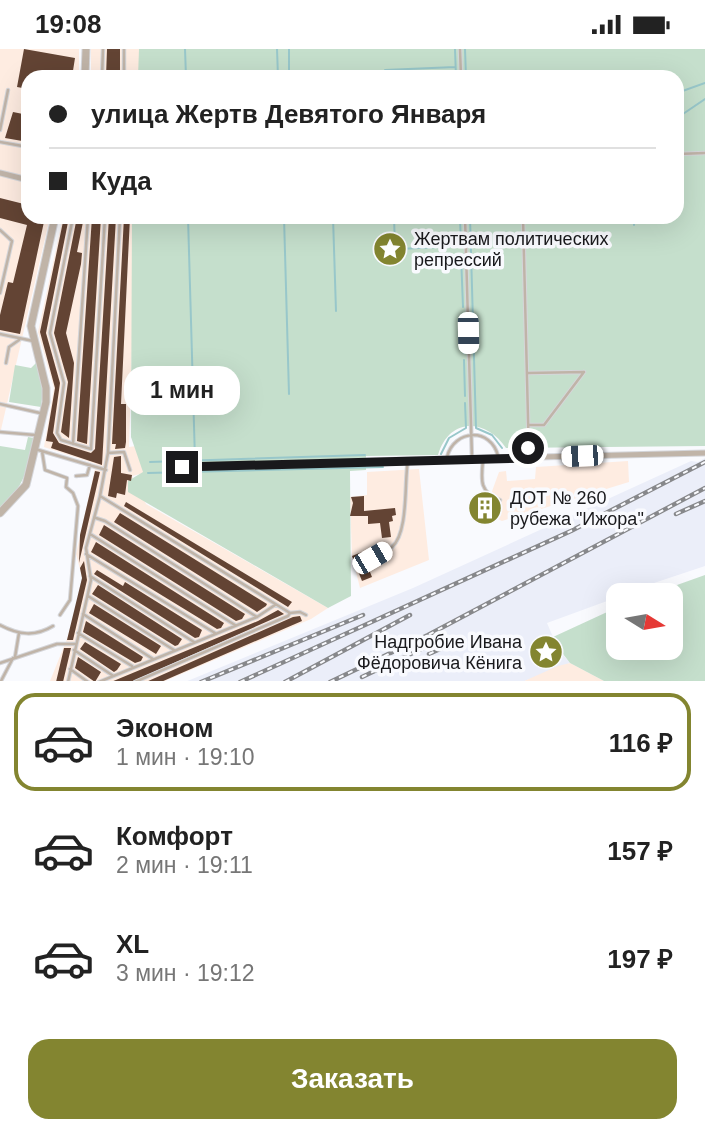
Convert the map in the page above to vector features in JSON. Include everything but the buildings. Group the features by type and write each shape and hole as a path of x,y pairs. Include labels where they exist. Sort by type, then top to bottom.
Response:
{"street":[{"path":"85,70 86,49"},
{"path":"0,173 21,178"},
{"path":"0,513 26,485 39,450 38,436 46,388 30,326 53,224"},
{"path":"366,461 705,453"}],"lane":[{"path":"102,70 103,49"},
{"path":"124,49 124,70"},
{"path":"460,49 461,70"},
{"path":"0,130 8,90"},
{"path":"0,142 21,146"},
{"path":"684,154 705,153"},
{"path":"72,224 50,333 64,383 58,438 91,449 105,224"},
{"path":"73,445 88,224"},
{"path":"68,681 88,596 90,576 86,554 108,453 120,224"},
{"path":"465,224 472,460"},
{"path":"523,224 529,458"},
{"path":"0,230 12,241 0,293"},
{"path":"0,334 33,341"},
{"path":"6,363 9,347 20,339"},
{"path":"528,373 584,372 544,425 528,425"},
{"path":"0,404 43,413"},
{"path":"0,432 38,436"},
{"path":"447,459 454,442 471,434 479,435 493,444 499,459"},
{"path":"39,450 106,470"},
{"path":"39,450 45,470 68,478 66,487 73,493 78,506 69,600 60,615"},
{"path":"108,453 124,453 130,470"},
{"path":"372,558 393,546 398,538 408,460"},
{"path":"483,460 482,487 488,495 500,500"},
{"path":"166,467 366,461"},
{"path":"76,476 87,475 90,465"},
{"path":"100,496 275,605 290,613 300,612 306,615"},
{"path":"94,518 105,521 257,617"},
{"path":"90,534 236,625"},
{"path":"86,554 215,634"},
{"path":"90,576 195,642"},
{"path":"88,596 174,650"},
{"path":"99,681 257,617 275,605"},
{"path":"135,681 290,613"},
{"path":"83,614 153,659"},
{"path":"0,626 40,634 53,626"},
{"path":"1,681 14,657 20,632"},
{"path":"78,633 133,667"},
{"path":"0,663 57,644 76,644"},
{"path":"74,650 112,675"},
{"path":"70,669 88,681"}],"shaded area":[{"path":"0,49 79,49 79,70 21,70 21,224 48,224 0,434"},
{"path":"91,49 139,49 139,70 91,70"},
{"path":"61,224 136,224 129,447 136,446 144,473 132,476 146,504 328,608 311,619 165,681 50,681 67,639 83,581 76,554 96,464 44,447 54,388 38,332"},
{"path":"705,458 705,566 654,583 606,583 606,601 547,623 558,649 570,663 525,681 187,681 413,588 691,461 698,462"},
{"path":"628,461 629,482 502,521 493,517 491,494 499,472 506,471 507,481 535,479 536,467"},
{"path":"419,469 429,560 360,588 352,556 350,497 367,495 367,472"},
{"path":"570,663 604,681 524,681"}],"green space":[{"path":"139,49 705,49 705,446 506,448 488,431 469,426 450,434 438,455 366,456 366,470 350,471 351,596 328,608 128,492 128,481 143,472 131,437 132,224 684,224 684,70 138,70"},
{"path":"36,363 43,391 41,407 9,402 15,365 31,368"},
{"path":"28,437 34,438 24,477 0,509 0,446 25,450"},
{"path":"705,575 705,681 604,681 570,663 553,641 553,637 606,613 606,660 683,660 683,583"}],"waterway":[{"path":"185,49 186,70"},
{"path":"277,49 278,70"},
{"path":"289,49 289,70"},
{"path":"455,49 456,70"},
{"path":"465,49 466,70"},
{"path":"385,70 455,67"},
{"path":"684,90 705,83"},
{"path":"684,113 705,99"},
{"path":"188,224 195,460"},
{"path":"284,224 289,394"},
{"path":"333,224 336,311"},
{"path":"394,224 395,248"},
{"path":"399,249 461,246 460,224"},
{"path":"470,224 476,428 492,435 502,448"},
{"path":"461,255 463,307"},
{"path":"463,314 464,353"},
{"path":"464,360 465,396"},
{"path":"441,454 449,438 466,428 465,403"},
{"path":"150,462 365,455"},
{"path":"148,473 383,467"}],"railway":[{"path":"242,681 571,531 705,462"},
{"path":"332,681 428,635 705,488"},
{"path":"676,514 705,501"},
{"path":"203,681 363,615"},
{"path":"287,681 410,615"},
{"path":"362,677 438,641"},
{"path":"429,654 451,644"}],"place":[{"name":"Жертвам политических репрессий","path":"390,249"},
{"name":"ДОТ № 260 рубежа \"Ижора\"","path":"485,508"},
{"name":"Надгробие Ивана Фёдоровича Кёнига","path":"546,652"}],"route":[{"path":"182,467 529,458 528,448"}]}
